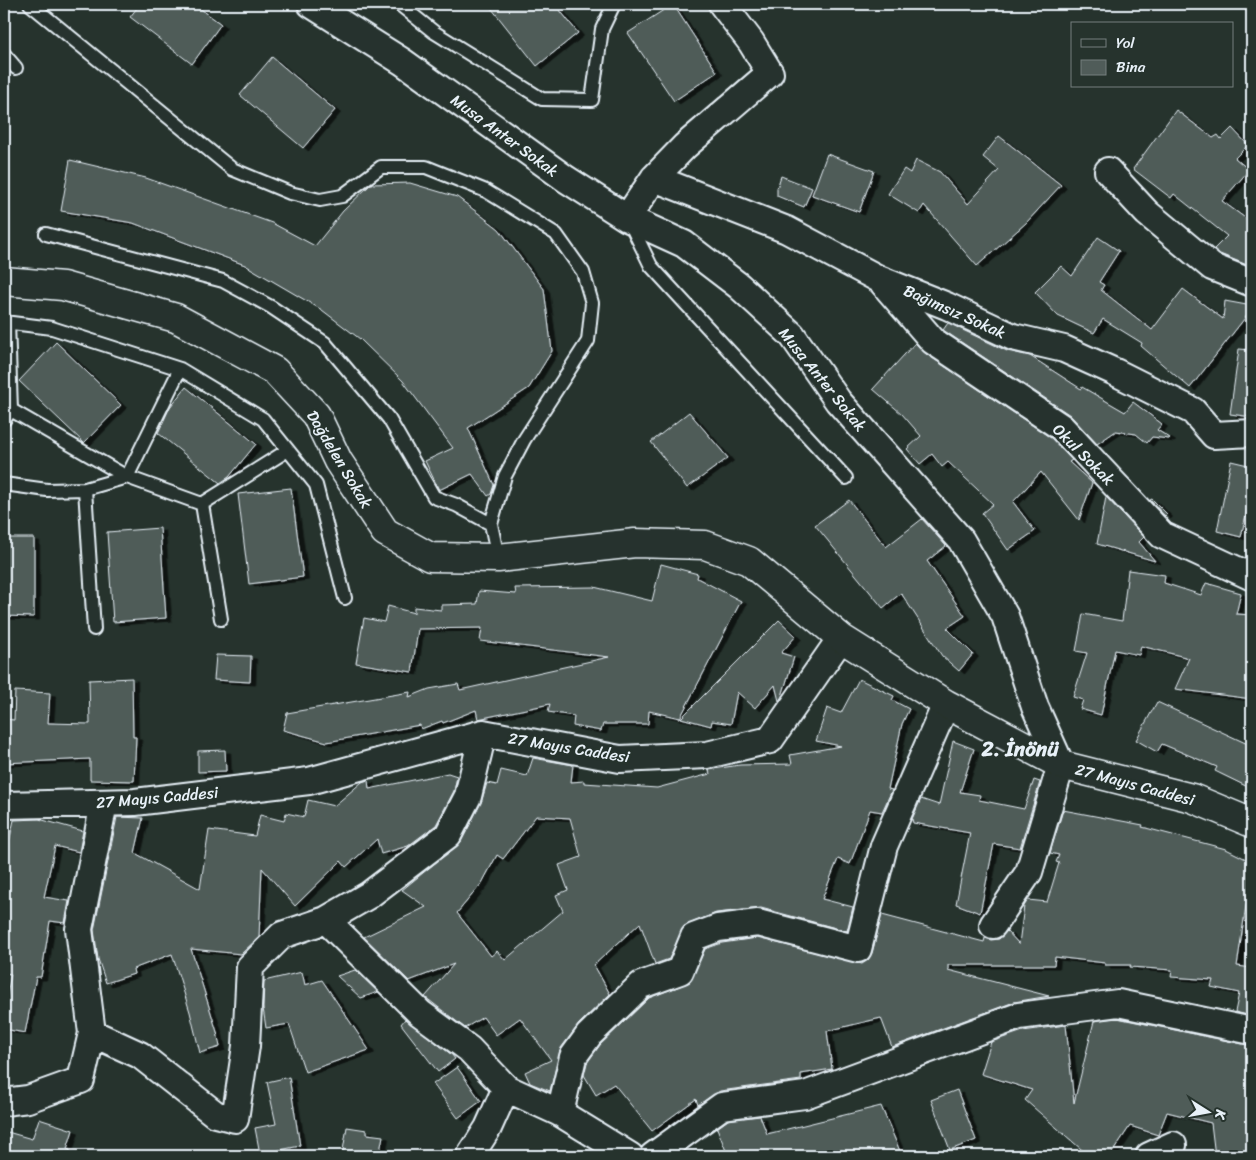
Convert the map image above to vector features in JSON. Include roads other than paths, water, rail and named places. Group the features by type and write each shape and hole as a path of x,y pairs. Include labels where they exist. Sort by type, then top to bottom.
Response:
{"street":[{"name":"Musa Anter Sokak","path":"311,4 403,62 566,179 627,218 684,244 739,286 792,335 838,400 961,540 1005,616 1035,707 1061,765"},
{"path":"627,218 654,178 685,146 770,73 751,42 721,4"},
{"path":"1108,171 1147,213 1212,266 1252,283"},
{"name":"Bağımsız Sokak","path":"654,178 787,230 879,279 947,306 1013,337 1064,349 1116,372 1193,411 1214,435 1252,433"},
{"name":"Okul Sokak","path":"879,279 934,341 1060,427 1162,535 1252,577"},
{"name":"Dağdelen Sokak","path":"4,281 63,286 176,318 275,371 316,415 338,460 385,532 430,557 498,558 635,543 705,545 749,561 840,638"},
{"name":"27 Mayıs Caddesi","path":"4,805 134,802 309,781 483,733 620,759 707,756 770,740 840,638 946,704 1061,765 1192,798 1252,823"},
{"path":"560,1114 573,1057 584,1042 641,985 680,971 694,937 718,928 758,923 858,949 884,846 946,704"},
{"path":"92,1033 140,1056 215,1114 235,1119 246,1046 250,967 282,935 326,920 369,895 448,835 468,796 483,733"},
{"path":"993,925 1029,872 1061,765"},
{"path":"4,1102 28,1099 80,1080 92,1033 79,929 104,803"},
{"path":"326,920 420,1013 469,1049 506,1088 560,1114 630,1156"},
{"path":"653,1156 722,1106 805,1095 1019,1016 1118,1003 1252,1031"},
{"path":"470,1156 488,1128 506,1088"},
{"path":"1148,1156 1173,1145"}],"lane":[{"path":"30,4 232,169 290,193 320,200 342,196 381,167 426,167 486,190 556,234 583,272 592,303 588,342 524,440 509,468 492,524 498,558"},
{"path":"399,4 434,32 542,99 592,100 602,29 614,4"},
{"path":"4,54 16,68"},
{"path":"627,218 652,266 846,478"},
{"path":"46,234 223,281 271,307 325,344 389,419 434,497 456,505 492,524"},
{"path":"202,504 127,476 8,415 6,322 52,328 180,369 263,419 316,485 346,598"},
{"path":"4,484 47,490 85,488 127,476 180,369"},
{"path":"202,504 288,450"},
{"path":"85,488 94,629"},
{"path":"202,504 221,618"}],"district":[{"name":"2. İnönü","path":"1020,749"}]}
